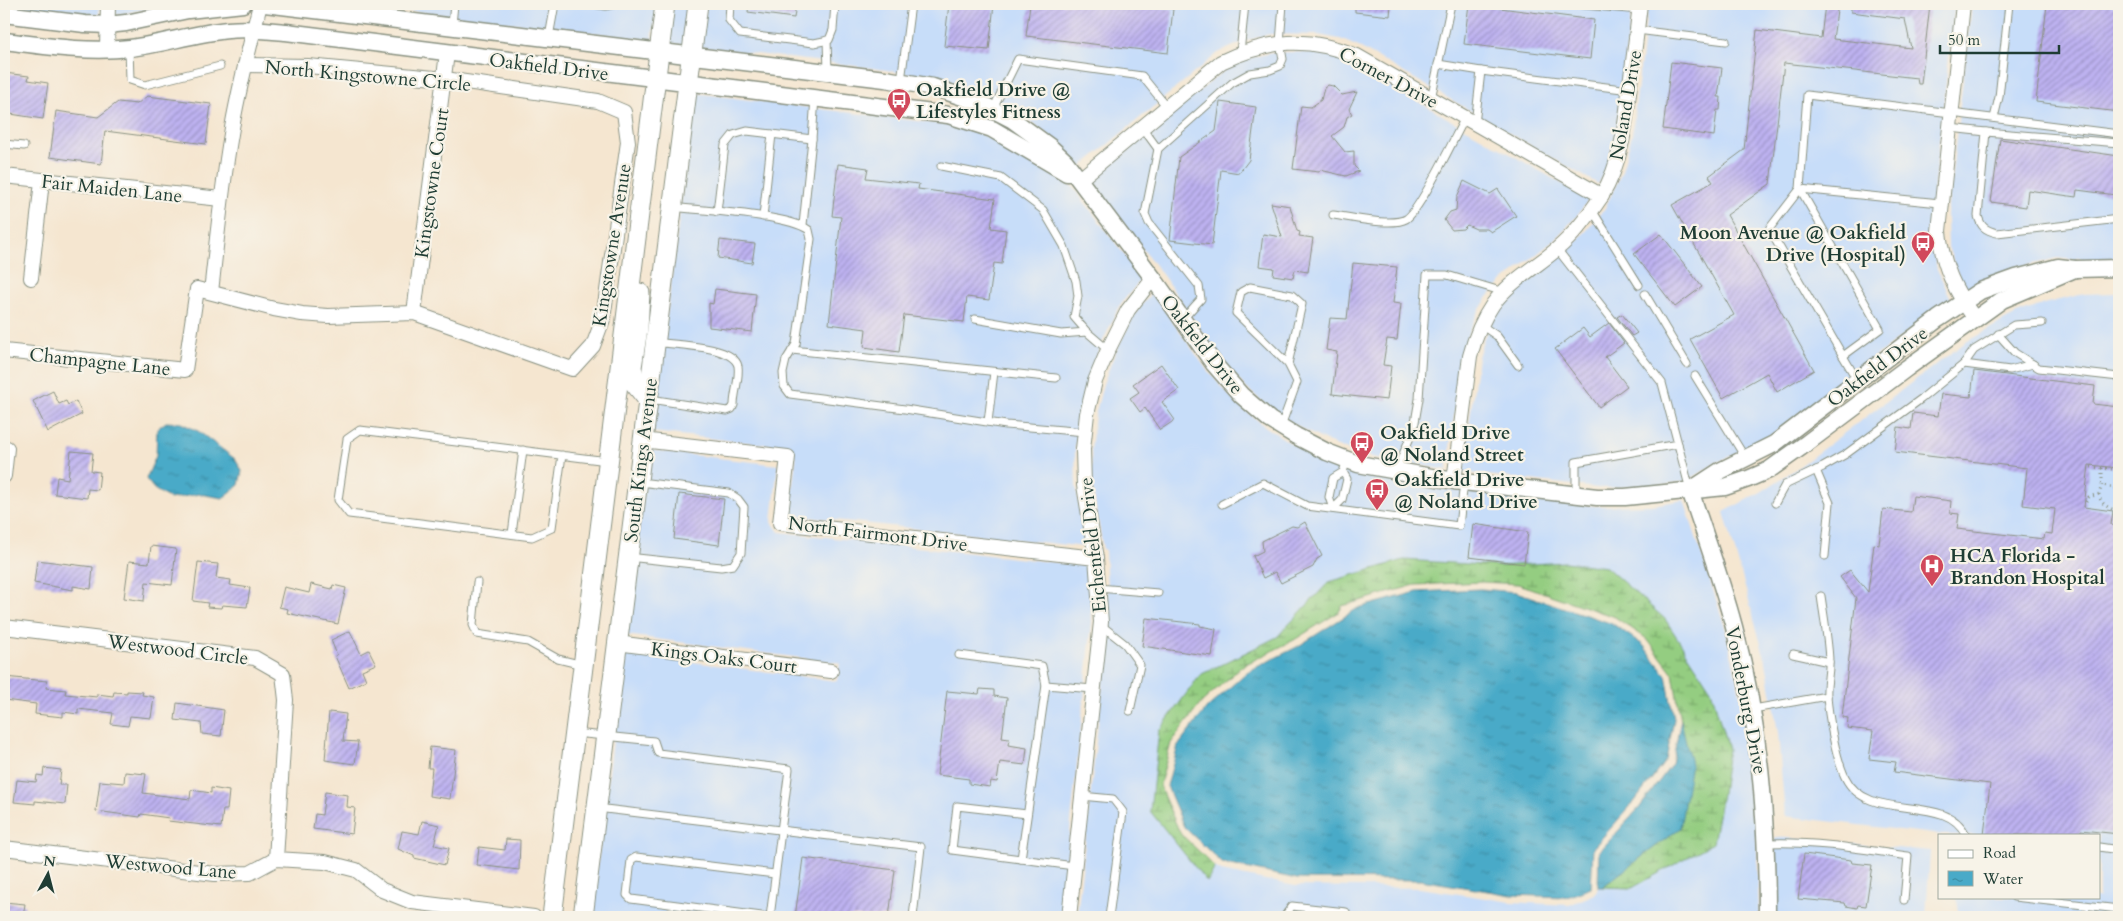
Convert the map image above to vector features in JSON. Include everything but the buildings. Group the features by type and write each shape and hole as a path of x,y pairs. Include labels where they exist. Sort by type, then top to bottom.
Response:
{"main road":[{"name":"South Kings Avenue","path":"552,917 665,4"},
{"name":"South Kings Avenue","path":"583,917 698,4"},
{"path":"641,192 640,304 632,367 635,384 647,399"}],"street":[{"path":"107,49 108,4"},
{"path":"4,14 107,25 188,10 243,4"},
{"path":"245,65 260,4"},
{"name":"Oakfield Drive","path":"265,4 452,25 902,81 948,91 992,109 1028,130 1065,161 1153,278 1214,364 1241,396 1281,427 1327,452 1345,466 1358,464 1459,481 1576,494 1625,497 1652,496 1725,487 1769,470 1974,319 2018,292 2075,269"},
{"path":"1963,4 1952,112 1940,202 1939,231 1940,249 1951,282 1974,319"},
{"name":"Noland Drive","path":"1459,481 1470,356 1475,336 1494,303 1504,292 1557,249 1602,196 1614,171 1624,133 1640,7"},
{"name":"Oakfield Drive","path":"4,41 63,48 129,48 202,33 254,28 938,113 966,119 1010,138 1079,180"},
{"name":"Corner Drive","path":"1079,180 1221,62 1240,53 1271,44 1316,44 1337,48 1357,56 1602,196"},
{"name":"Kingstowne Court","path":"414,313 447,53"},
{"name":"North Kingstowne Circle","path":"221,199 231,132 245,65 308,66 445,79 598,100 624,112"},
{"name":"Kingstowne Avenue","path":"414,313 572,369 593,346 604,318 628,142 624,112"},
{"name":"Fair Maiden Lane","path":"4,176 221,199"},
{"path":"30,278 42,181"},
{"path":"221,199 211,292 274,309 302,314 328,316 414,313"},
{"name":"Oakfield Drive","path":"1690,490 1720,471 1774,444 1980,291 2016,278 2058,267 2075,269 2119,268"},
{"name":"Eichenfeld Drive","path":"1069,917 1100,625 1096,558 1084,485 1085,432 1095,381 1108,350 1128,310 1153,278"},
{"name":"Champagne Lane","path":"4,351 185,370 197,289 211,292"},
{"path":"1858,381 1870,395"},
{"name":"North Fairmont Drive","path":"642,440 788,456 780,523 1096,558"},
{"path":"4,476 7,448"},
{"name":"Vonderburg Drive","path":"1690,490 1734,627 1752,709 1762,775 1767,843 1767,917"},
{"name":"Westwood Circle","path":"4,627 256,658 283,674 286,700 276,859"},
{"name":"Kings Oaks Court","path":"617,643 831,671"},
{"name":"Westwood Lane","path":"4,848 215,874 250,873 276,859"},
{"path":"276,859 325,862 356,870 382,890 412,902 534,917"}],"lane":[{"path":"452,25 454,4"},
{"path":"550,37 555,4"},
{"path":"592,4 606,6 615,4"},
{"path":"730,4 729,20 740,34 814,44 827,40"},
{"path":"828,72 827,40 833,30 835,4"},
{"path":"902,81 911,4"},
{"path":"1240,53 1245,4"},
{"path":"1182,320 1201,299 1199,286 1149,223 1146,214 1158,149 1232,83 1250,73 1270,70 1280,66 1283,59 1280,43 1283,4"},
{"path":"1431,99 1451,4"},
{"path":"1574,4 1640,7"},
{"path":"1994,118 1999,97 2009,4"},
{"path":"1637,30 1726,41"},
{"path":"129,48 130,80 145,85 220,66"},
{"path":"992,109 1018,59 1142,76 1167,106"},
{"path":"1438,64 1630,90"},
{"path":"1333,215 1393,222 1406,219 1418,206 1470,121 1481,71"},
{"path":"1858,381 1769,230 1800,189 1807,95 2119,134"},
{"path":"803,225 816,98"},
{"path":"1142,127 1158,149"},
{"path":"1950,128 2119,143"},
{"path":"716,212 725,145 733,135 747,130 812,139"},
{"path":"1986,132 1978,216 1981,226 1986,230 1996,233 2119,220"},
{"path":"764,217 772,134"},
{"path":"4,144 24,146"},
{"path":"941,166 1001,178 1042,210 1064,246 1076,281 1078,296 1074,317 1087,332 1108,350"},
{"path":"1800,189 1940,202"},
{"path":"1800,189 1880,329 1843,356"},
{"path":"672,207 764,217 803,225 809,230 811,239 796,344 786,360 783,373 784,386 790,394 905,408 988,422 1085,432"},
{"path":"1592,210 1639,285"},
{"path":"1557,249 1662,383 1690,490"},
{"path":"1396,471 1414,428 1419,399 1427,275 1447,275 1504,292"},
{"path":"1281,427 1297,382 1288,364 1236,313 1241,292 1250,287 1292,295 1302,304 1288,364"},
{"path":"1645,294 1687,364"},
{"path":"975,318 1062,334 1087,332"},
{"path":"1775,503 1785,485 1816,470 1853,448 1921,399 1964,364 1974,350 2014,325 2042,323"},
{"path":"1481,325 1497,336 1518,364"},
{"path":"1998,334 2015,353 2039,368 2119,377"},
{"path":"647,399 727,411 732,409 734,405 738,367 734,358 729,354 721,350 655,342"},
{"path":"792,350 1056,378"},
{"path":"1964,364 2010,370 2033,364"},
{"path":"988,422 994,372"},
{"path":"1695,376 1746,459"},
{"path":"562,455 552,528 532,537 350,514 338,500 347,438 360,430 523,450 562,455 608,461"},
{"path":"1576,494 1576,462 1678,444"},
{"path":"512,534 523,450"},
{"path":"1333,509 1329,497 1333,478 1345,466"},
{"path":"1333,509 1342,500 1344,493 1347,479 1345,466"},
{"path":"1816,470 1830,503 1825,556"},
{"path":"1222,504 1263,483 1307,506 1459,526 1459,481"},
{"path":"628,557 721,567 734,565 740,553 743,532 744,508 738,499 729,493 637,482"},
{"path":"477,582 473,625 477,634 528,642 558,659 583,665"},
{"path":"1098,588 1158,593"},
{"path":"1822,596 1829,662 1827,696 1836,748 1845,777 1857,793 1878,804 1936,812 1951,818 1965,834"},
{"path":"1100,625 1125,644 1140,665 1130,711"},
{"path":"1793,654 1829,662"},
{"path":"959,655 1042,666 1046,684 1021,859"},
{"path":"1046,684 1093,689"},
{"path":"1752,709 1827,696"},
{"path":"575,732 654,741 658,754 788,769 770,917 630,899 627,895 629,878 632,860 636,857 775,874"},
{"path":"1081,796 1113,799 1123,812 1109,917"},
{"path":"1027,814 957,806 952,850 1074,866"},
{"path":"596,808 921,847 913,917"},
{"path":"1767,843 1797,842 1908,856 1904,900"},
{"path":"2100,847 2119,850"},
{"path":"2032,898 2086,901 2119,909"},
{"path":"1284,917 1292,906 1346,912"}],"path":[{"path":"2091,467 2119,470"},
{"path":"2102,468 2102,486 2099,499 2103,504 2119,512"},
{"path":"2102,486 2116,488"},
{"path":"2086,502 2089,497 2099,494"}],"shaded area":[{"path":"4,4 100,4 99,15 65,13"},
{"path":"116,4 173,4 116,15"},
{"path":"352,4 657,4 652,40"},
{"path":"673,4 690,4 684,45 668,43"},
{"path":"706,4 1632,4 1616,131 1606,168 1598,184 1361,48 1340,39 1318,35 1270,34 1245,41 1218,53 1081,167 1055,140 1017,112 984,95 950,82 886,70 701,47"},
{"path":"1648,4 1955,4 1930,233 1937,269 1951,299 1770,436 1716,463 1687,481 1652,486 1598,488 1463,472 1478,357 1491,323 1512,296 1562,256 1587,230 1605,208 1621,174 1632,134"},
{"path":"1972,4 2119,4 2119,258 2081,260 2079,257 2074,260 2057,258 2014,269 1966,289 1959,278 1948,247 1947,214"},
{"path":"1272,53 1315,53 1335,57 1354,65 1589,199 1576,217 1552,242 1502,282 1488,297 1477,314 1462,354 1447,470 1360,455 1300,428 1275,412 1246,388 1220,358 1164,277 1091,181 1225,70 1249,58"},
{"path":"695,93 956,126 989,137 1073,187 1142,278 1120,305 1101,345 1088,378 1080,412 1075,448 1076,486 1086,547 789,515 796,458 789,447 652,432"},
{"path":"1152,292 1207,370 1236,403 1266,427 1292,444 1323,460 1355,472 1444,489 1596,506 1652,505 1684,500 1726,630 1744,711 1756,804 1759,917 1077,917 1109,623 1105,550 1103,549 1092,484 1091,449 1095,416 1103,384 1115,353 1134,315","holes":["1565,562 1711,690 1632,888 1598,887 1595,894 1569,905 1511,902 1420,888 1295,886 1221,871 1215,867 1207,882 1150,811 1159,731 1200,675 1277,637 1329,582"]},
{"name":"HCA Florida - Brandon Hospital","path":"2119,293 2119,917 1960,916 1956,898 2100,898 2100,834 1938,835 1785,816 1778,733 1766,662 1724,512 1761,492 1796,469 1966,342 2014,315 2047,303 2084,294"},
{"path":"649,450 778,465 772,522 779,532 1089,566 1092,622 1061,917 591,917 624,653 837,681 840,663 626,635"},
{"path":"1775,837 1930,851 1926,917 1775,917"}],"green space":[{"path":"1404,560 1499,566 1565,562 1606,567 1665,619 1711,690 1728,749 1713,843 1632,888 1602,887 1680,828 1681,721 1673,673 1647,639 1615,617 1518,584 1482,582 1415,585 1342,606 1339,612 1294,640 1242,666 1202,702 1171,743 1160,784 1161,790 1180,833 1215,867 1207,882 1150,811 1159,731 1200,675 1277,637 1329,582"}],"water":[{"path":"166,422 181,423 198,431 235,459 242,471 239,485 223,498 199,494 170,499 154,489 146,479 156,456 157,429"},
{"path":"1481,589 1516,592 1613,624 1643,645 1666,675 1674,719 1666,760 1635,801 1593,848 1591,888 1567,897 1512,895 1421,880 1297,879 1222,863 1184,827 1167,786 1178,746 1207,708 1247,672 1297,647 1358,608 1417,592"},
{"path":"1681,720 1691,764 1680,828 1602,887 1598,887 1599,852 1640,807 1672,764"}],"place":[{"name":"Oakfield Drive @ Lifestyles Fitness","path":"899,121"},
{"name":"Moon Avenue @ Oakfield Drive (Hospital)","path":"1923,264"},
{"name":"Oakfield Drive @ Noland Street","path":"1362,464"},
{"name":"Oakfield Drive @ Noland Drive","path":"1377,511"},
{"name":"HCA Florida - Brandon Hospital","path":"1932,587"}]}
